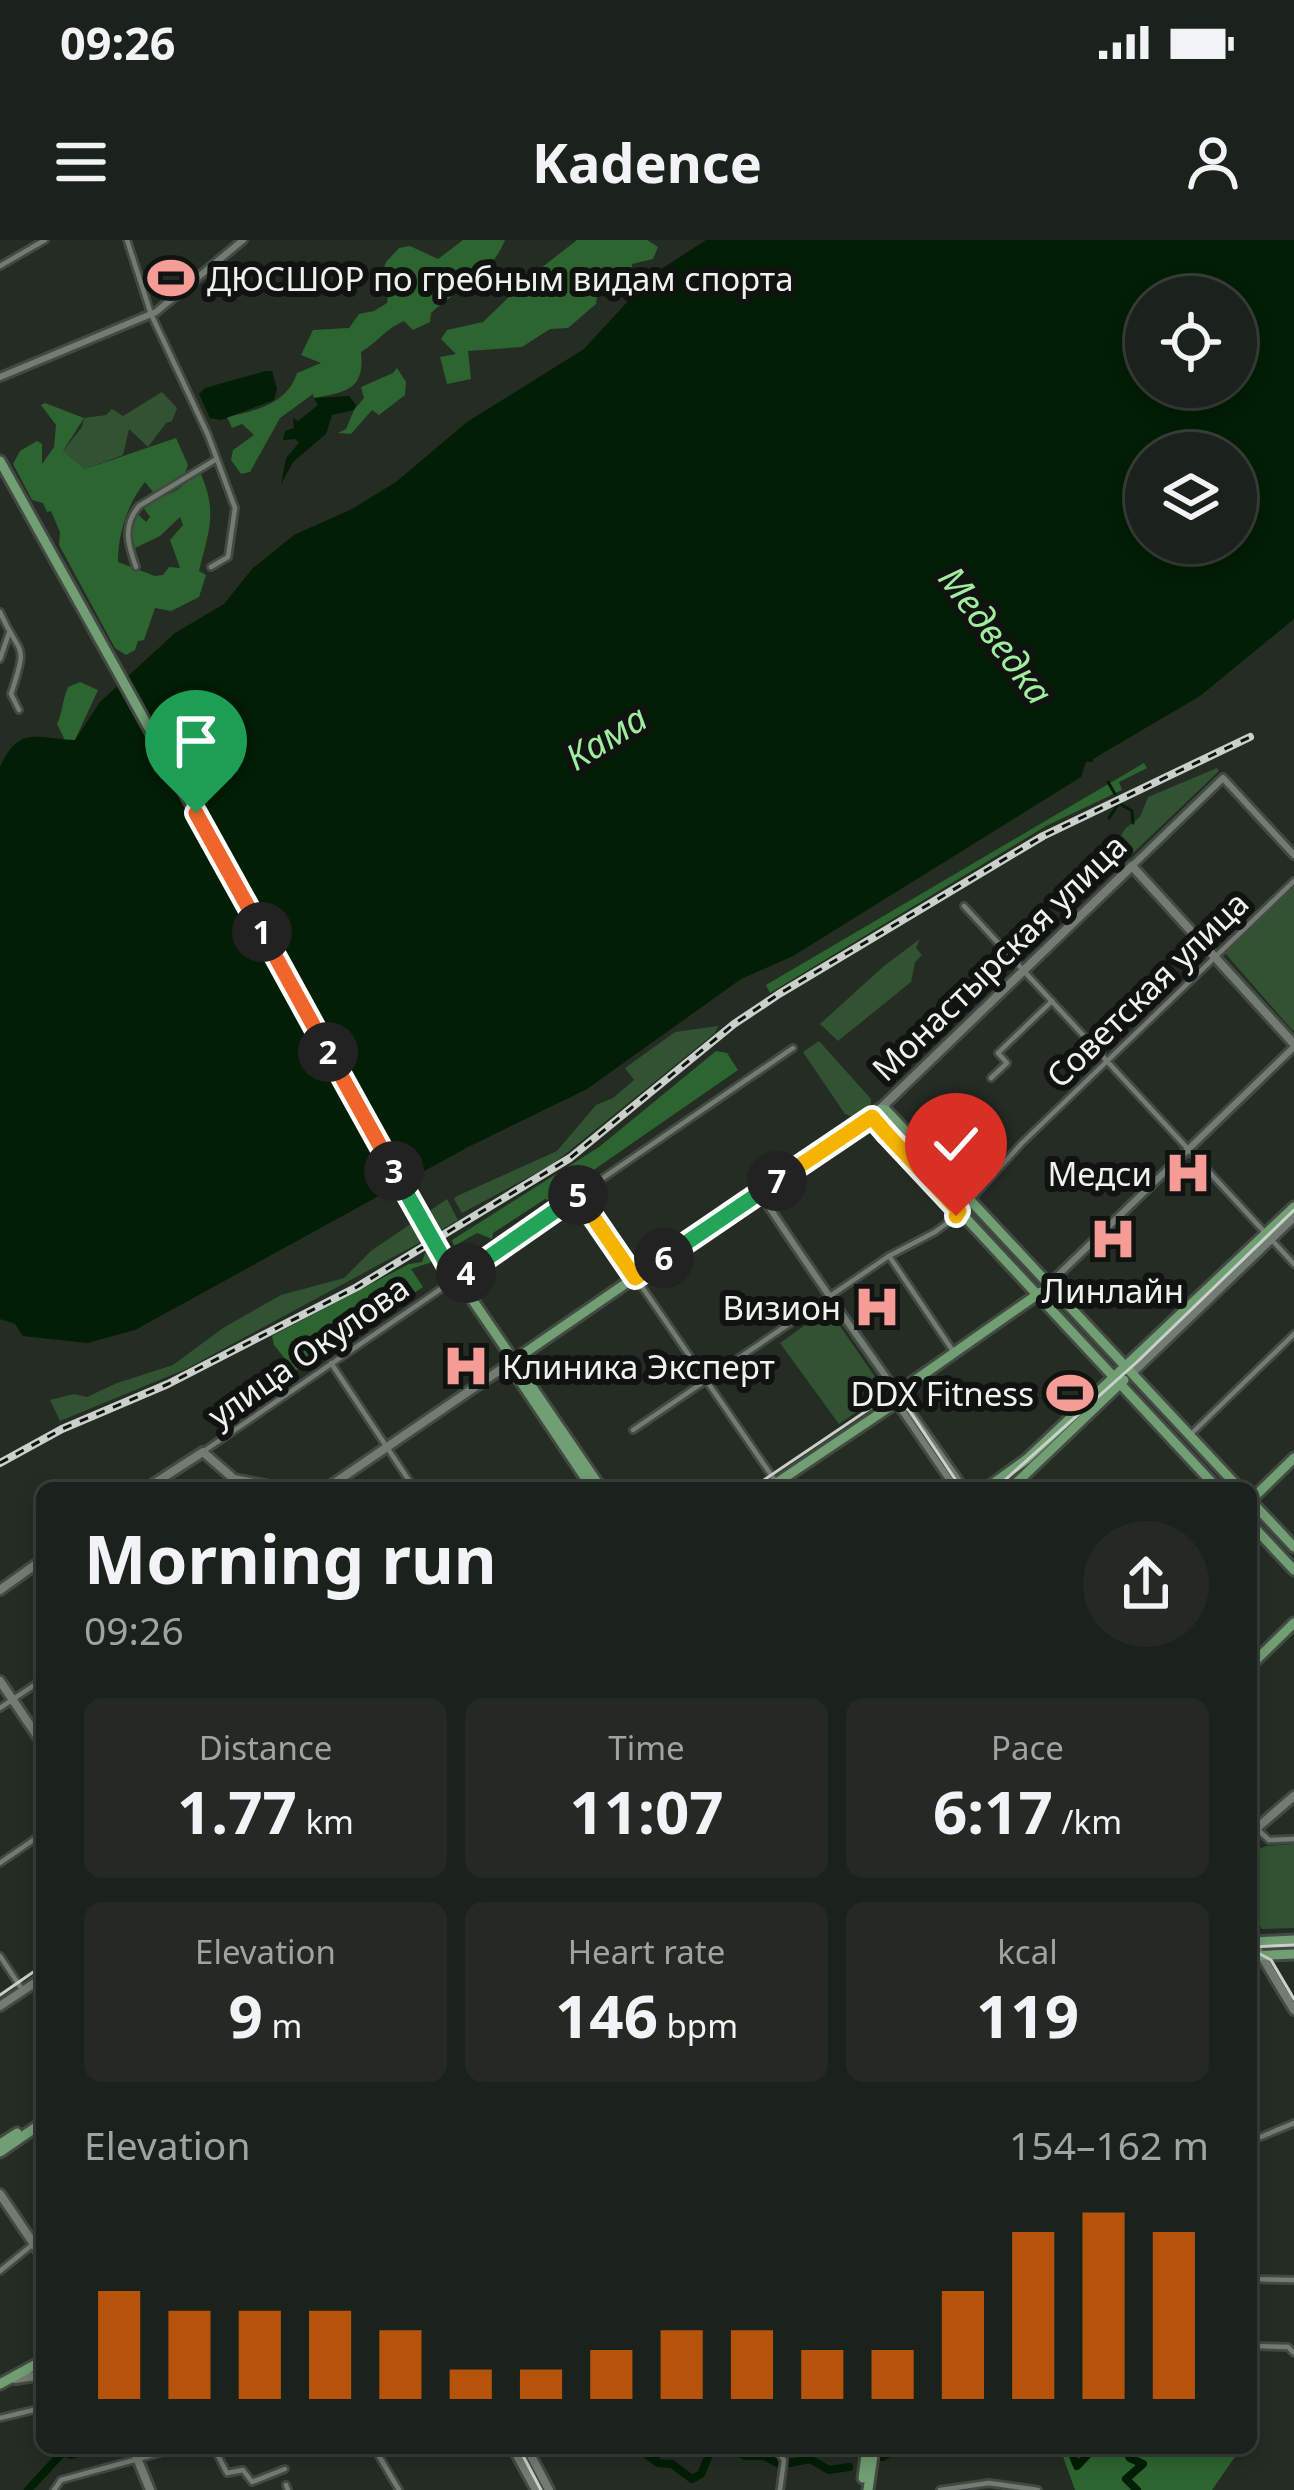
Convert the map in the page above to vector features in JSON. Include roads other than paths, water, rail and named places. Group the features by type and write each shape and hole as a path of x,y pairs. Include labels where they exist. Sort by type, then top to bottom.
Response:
{"main road":[{"path":"0,461 455,1279 598,1482"},
{"path":"1132,866 1294,1046"},
{"name":"Монастырская улица","path":"336,1482 882,1110 1022,968 1132,866"},
{"path":"882,1110 1233,1482"},
{"path":"882,1110 959,1211 1211,1482"},
{"path":"1269,1236 1294,1207"},
{"path":"995,1482 1128,1370 1294,1216"},
{"path":"778,1482 885,1410 1049,1284"},
{"path":"513,1361 515,1373 588,1482"},
{"path":"1018,1482 1116,1380"},
{"path":"1178,1447 1190,1435"},
{"path":"203,1451 234,1479 249,1482"},
{"name":"улица Окулова","path":"156,1482 203,1451"},
{"path":"1257,1494 1294,1458"},
{"path":"1257,1507 1294,1547"},
{"path":"1257,1530 1294,1570"},
{"path":"0,1590 36,1563"},
{"path":"1257,1660 1294,1623"},
{"path":"0,1681 36,1734"},
{"path":"1258,1835 1294,1796"},
{"path":"1257,1940 1294,1940"},
{"path":"1257,1956 1294,1954"},
{"path":"1257,1959 1294,2010"},
{"path":"0,2006 36,1982"},
{"path":"0,2148 36,2124"},
{"path":"0,2194 36,2239"},
{"path":"15,2379 36,2365"},
{"path":"0,2384 36,2376"},
{"path":"133,2454 149,2490"},
{"path":"516,2454 536,2490"},
{"path":"530,2454 548,2487"},
{"path":"865,2490 869,2454"}],"street":[{"path":"0,266 45,240"},
{"path":"127,240 151,314 236,517 228,557 211,567"},
{"path":"0,377 151,314 243,240"},
{"path":"136,567 125,539 131,514 215,459"},
{"path":"0,613 21,647 22,661 11,694 19,710"},
{"path":"0,658 9,633"},
{"name":"Монастырская улица","path":"1132,866 1223,778 1294,855"},
{"name":"Советская улица","path":"632,1430 889,1256 935,1232 1294,881"},
{"path":"964,906 1294,1264"},
{"path":"991,1078 1007,1063 998,1053 1052,1001"},
{"path":"1049,1284 1294,1046"},
{"name":"улица Окулова","path":"203,1451 793,1048"},
{"path":"760,1193 955,1482"},
{"path":"579,1195 769,1482"},
{"path":"889,1256 955,1353"},
{"path":"1190,1435 1294,1334"},
{"path":"331,1363 410,1482"},
{"path":"899,1396 902,1409 955,1482"},
{"path":"885,1410 902,1409"},
{"path":"0,1708 36,1684"},
{"path":"1258,1835 1294,1839"},
{"path":"0,1863 36,1838"},
{"path":"0,1956 23,1991"},
{"path":"1257,2138 1294,2123"},
{"path":"0,2271 36,2243"},
{"path":"1257,2279 1294,2280"},
{"path":"1257,2346 1288,2347 1294,2353"},
{"path":"0,2418 36,2409"},
{"path":"54,2490 58,2481 155,2454"},
{"path":"218,2454 227,2473 243,2470 251,2482 284,2479"},
{"path":"377,2454 399,2490"},
{"path":"780,2454 784,2460 780,2490"},
{"path":"940,2490 989,2483 1038,2490"}],"water":[{"name":"Кама","path":"706,240 1294,240 1294,619 1200,696 1086,762 1081,777 793,956 741,979 587,1089 468,1147 135,1330 87,1343 23,1336 15,1324 0,1319 0,767 7,753 31,737 75,740 100,702 175,633 224,604 253,568 294,535 352,509 396,482 467,422 584,349 652,275"},
{"path":"272,371 277,389 274,400 221,420 210,418 199,394 205,388"},
{"path":"349,396 354,410 332,415 326,434 293,462 281,484 286,458 299,443 283,440 285,431 294,428 293,418 298,421 318,405 314,398"}],"waterway":[{"name":"Медведка","path":"1108,782 1115,794"},
{"name":"Медведка","path":"1109,818 1119,803 1132,811 1133,823"},
{"path":"28,2490 61,2454"},
{"path":"68,2454 74,2454"},
{"path":"646,2454 658,2463 672,2464 692,2479 701,2474 709,2454"},
{"path":"656,2462 660,2454"},
{"path":"742,2454 764,2456 781,2465"},
{"path":"882,2457 888,2454"},
{"path":"1072,2454 1077,2466 1088,2454"},
{"path":"1127,2454 1143,2464 1126,2479 1137,2490"},
{"path":"790,2463 810,2459 829,2470 849,2467"}],"tram line":[{"path":"1003,1482 1137,1362 1294,1210"},
{"path":"761,1482 881,1401 892,1399 909,1410 957,1482"},
{"path":"1257,1947 1294,1945"},
{"path":"1257,1952 1271,1960 1294,1999"},
{"path":"0,1995 36,1970"},
{"path":"522,2454 541,2490"}],"railway":[{"path":"0,1463 357,1287 570,1158 734,1024 779,994 1043,836 1250,737"}],"place":[{"name":"ДЮСШОР по гребным видам спорта","path":"171,278"},
{"name":"Медси","path":"1188,1173"},
{"name":"Линлайн","path":"1113,1239"},
{"name":"Визион","path":"877,1307"},
{"name":"Клиника Эксперт","path":"466,1366"},
{"name":"DDX Fitness","path":"1070,1393"}]}
